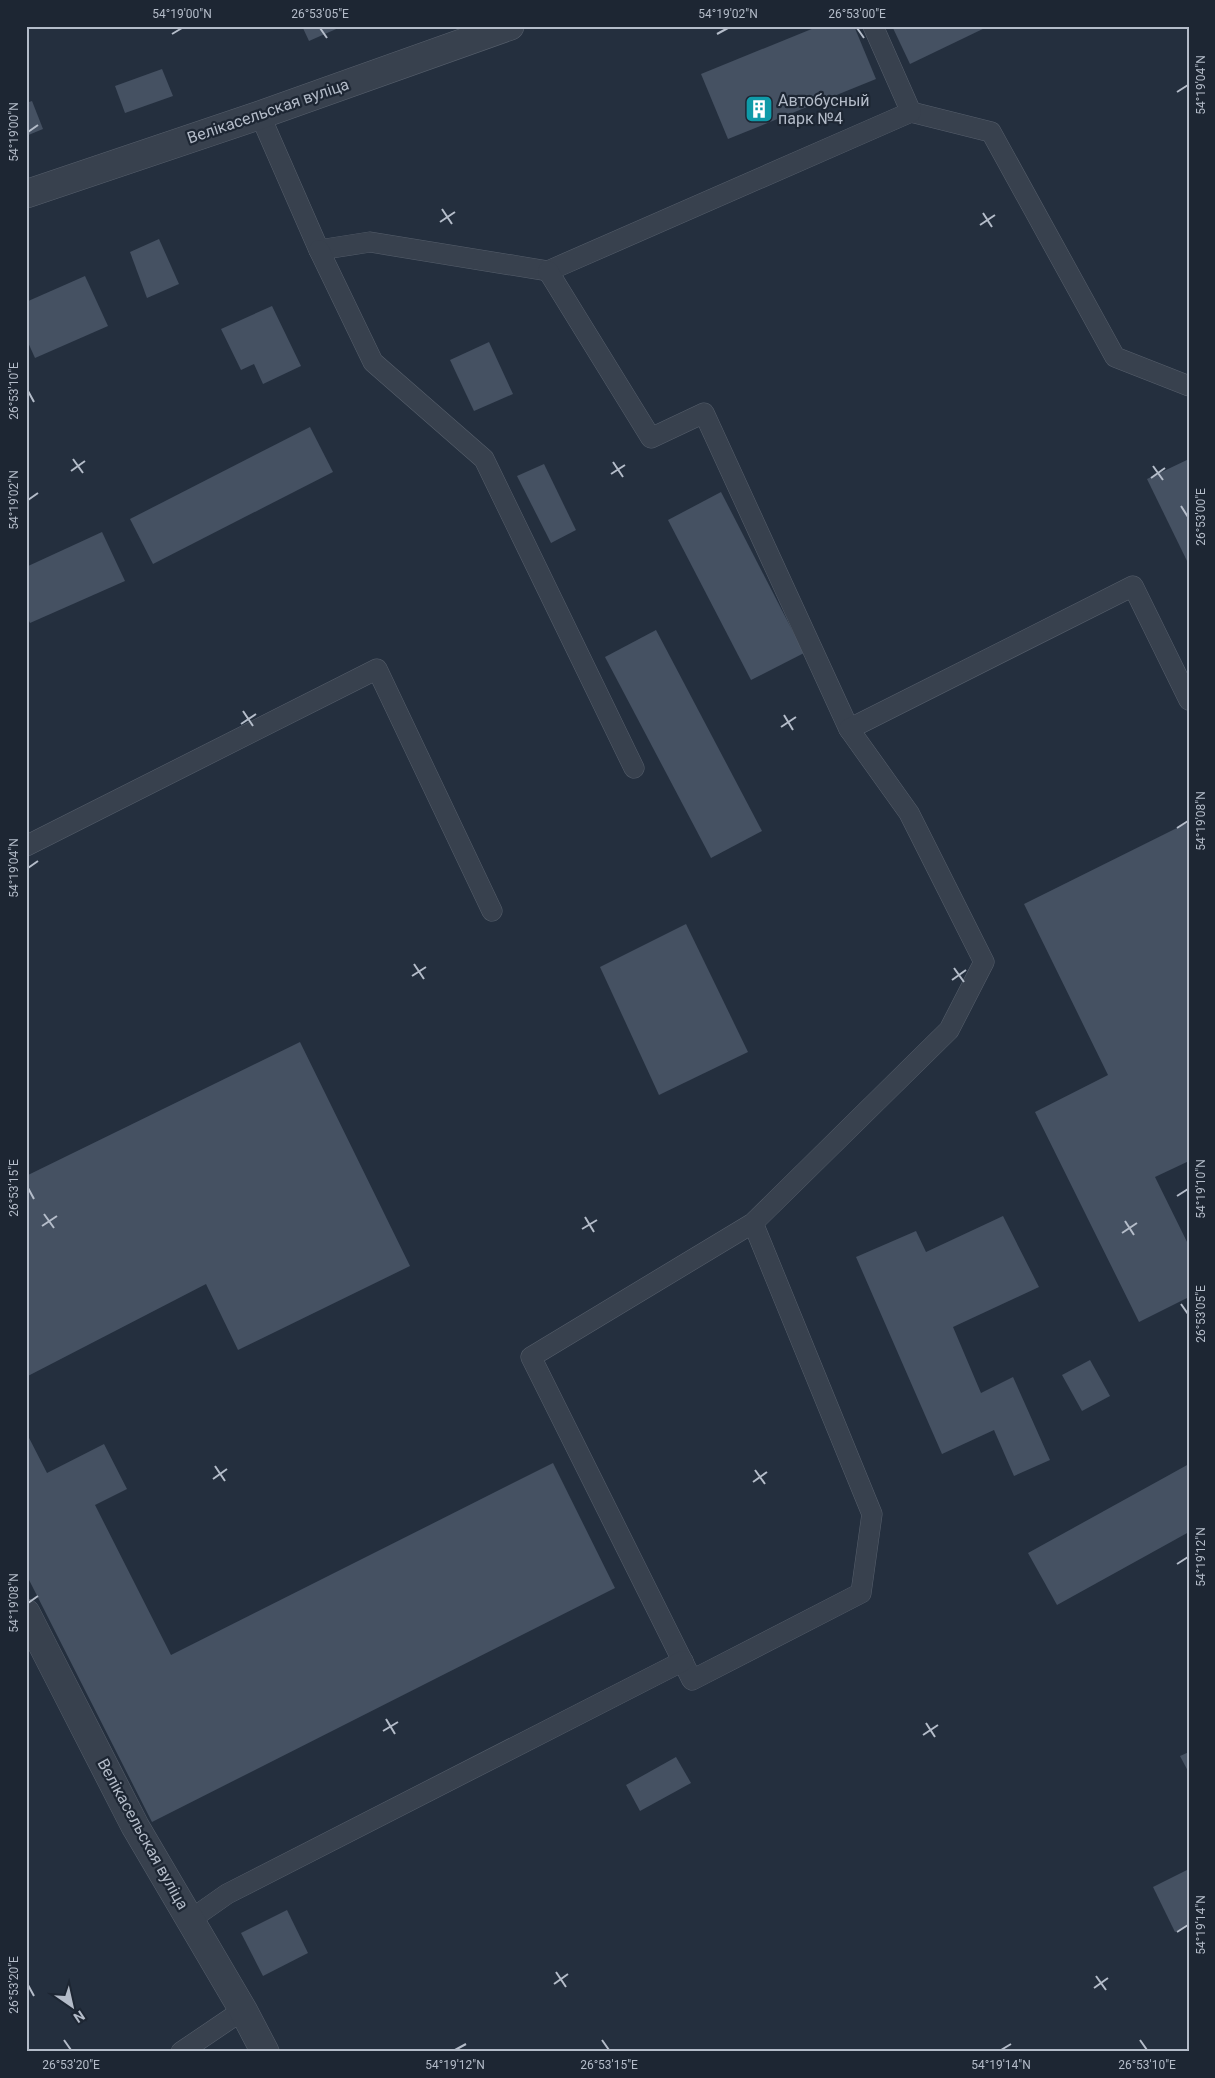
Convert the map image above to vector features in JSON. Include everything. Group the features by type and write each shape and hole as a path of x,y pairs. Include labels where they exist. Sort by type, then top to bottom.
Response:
{"street":[{"name":"Велікасельская вуліца","path":"26,194 260,115 510,26"},
{"name":"Велікасельская вуліца","path":"26,1613 135,1826 243,2010 265,2052"}],"lane":[{"path":"873,26 912,112"},
{"path":"319,250 370,242 548,271 912,112 991,132 1115,357 1189,386"},
{"path":"260,115 319,250 373,362 484,459 634,768"},
{"path":"548,271 651,438 704,413 849,729 909,812 984,962 949,1030 753,1223 531,1357 692,1680 861,1593 872,1514 753,1223"},
{"path":"849,729 1133,586 1189,700"},
{"path":"26,846 377,669 492,911"},
{"path":"190,1920 227,1894 683,1661"},
{"path":"181,2052 243,2010"}],"building":[{"path":"302,26 343,26 309,41"},
{"name":"Автобусный парк №4","path":"819,26 854,26 876,79 728,139 701,74"},
{"path":"892,26 989,26 910,64"},
{"path":"162,69 173,96 125,113 115,86"},
{"path":"32,101 43,129 26,136 26,103"},
{"path":"159,239 179,284 147,298 130,252"},
{"path":"85,276 108,326 35,358 26,338 26,302"},
{"path":"272,306 301,366 263,384 254,364 241,370 221,329"},
{"path":"489,342 513,394 474,411 450,360"},
{"path":"310,427 333,472 153,564 130,519"},
{"path":"1189,459 1189,565 1147,479"},
{"path":"544,464 576,530 551,543 517,476"},
{"path":"721,492 804,653 751,680 668,520"},
{"path":"102,532 125,581 30,623 26,615 26,567"},
{"path":"656,630 762,831 711,858 605,657"},
{"path":"1189,822 1189,1161 1155,1177 1189,1246 1189,1297 1139,1322 1035,1112 1108,1075 1024,904"},
{"path":"686,924 748,1052 659,1095 600,967"},
{"path":"300,1042 410,1266 238,1350 206,1284 26,1377 26,1176"},
{"path":"1003,1216 1039,1287 953,1327 981,1393 1013,1377 1050,1460 1014,1476 994,1430 942,1454 856,1257 916,1231 926,1252"},
{"path":"1090,1360 1110,1396 1082,1411 1062,1375"},
{"path":"26,1432 47,1473 104,1444 127,1489 95,1505 171,1655 553,1463 615,1588 152,1822 26,1574"},
{"path":"1189,1464 1189,1532 1057,1605 1028,1553"},
{"path":"1189,1752 1189,1773 1180,1756"},
{"path":"676,1757 691,1783 640,1811 626,1785"},
{"path":"1189,1869 1189,1925 1175,1932 1153,1887"},
{"path":"287,1910 308,1953 263,1976 241,1933"}],"place":[{"name":"Автобусный парк №4","path":"759,109"}]}
